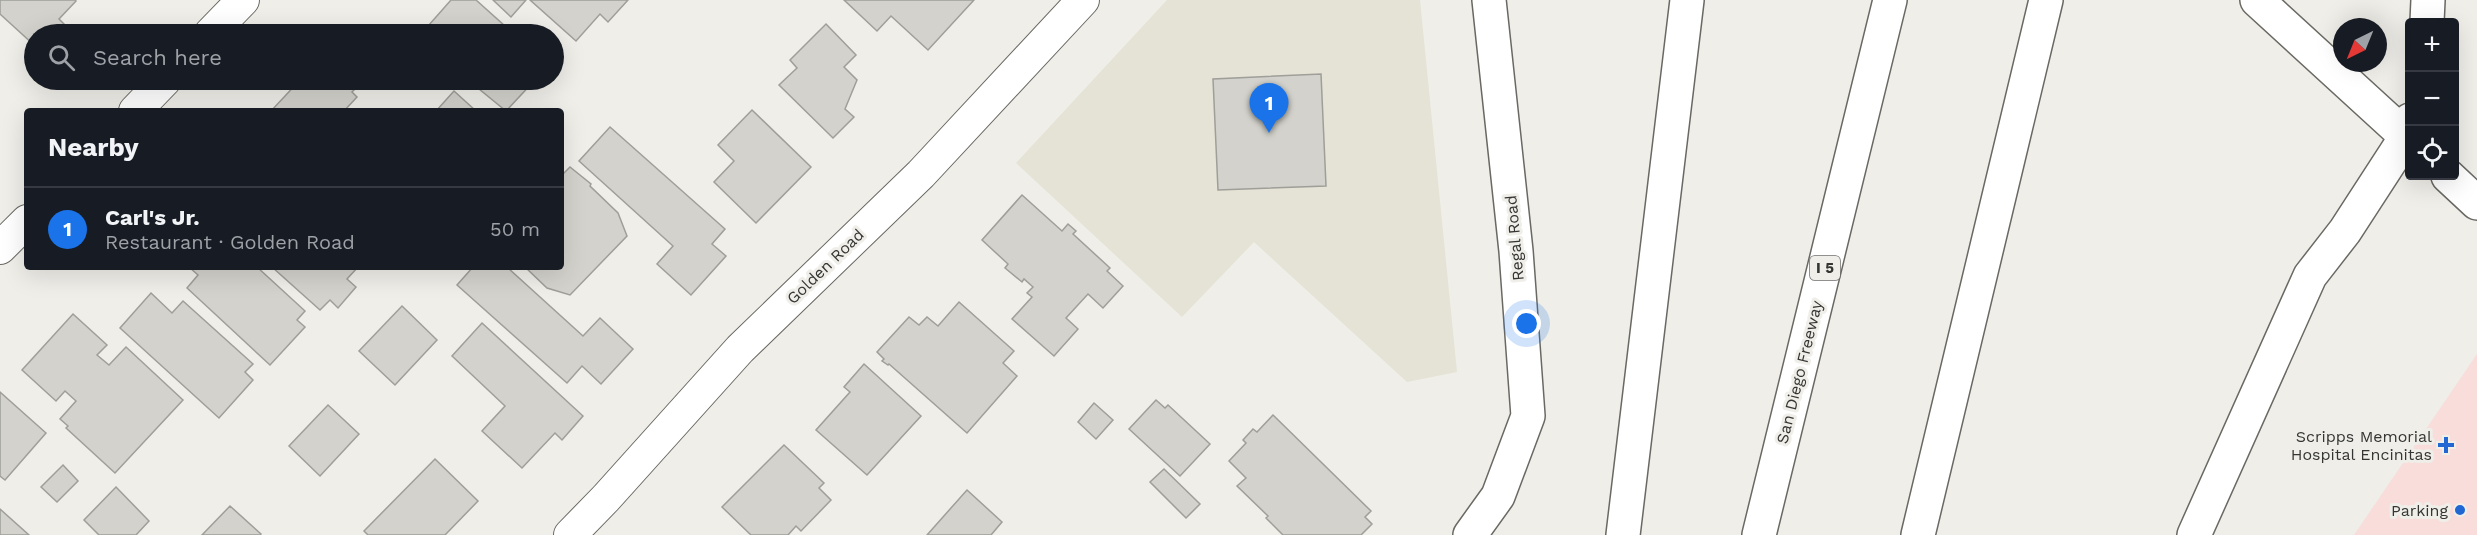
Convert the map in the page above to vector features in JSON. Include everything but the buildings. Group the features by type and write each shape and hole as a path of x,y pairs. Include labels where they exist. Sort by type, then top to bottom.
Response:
{"main road":[{"name":"Regal Road","path":"1470,535 1498,496 1528,416 1515,251 1489,0"},
{"path":"1623,535 1687,0"},
{"name":"San Diego Freeway","path":"1759,535 1890,0"},
{"path":"1918,535 2046,0"},
{"path":"2257,0 2405,129"},
{"path":"2427,18 2428,0"},
{"path":"2194,535 2310,276 2345,231 2405,137"},
{"path":"2452,180 2477,203"}],"street":[{"path":"220,24 243,0"},
{"name":"Golden Road","path":"570,535 740,349 921,174 1083,0"},
{"path":"138,108 155,90"},
{"path":"0,248 24,223"}],"shaded area":[{"path":"1167,0 1420,0 1457,372 1407,382 1254,242 1182,317 1016,163"},
{"name":"Scripps Memorial Hospital Encinitas","path":"2477,354 2477,535 2354,535"}],"place":[{"name":"Carl's Jr.","path":"1269,133"},
{"name":"Scripps Memorial Hospital Encinitas","path":"2446,445"},
{"name":"Parking","path":"2460,510"}]}
